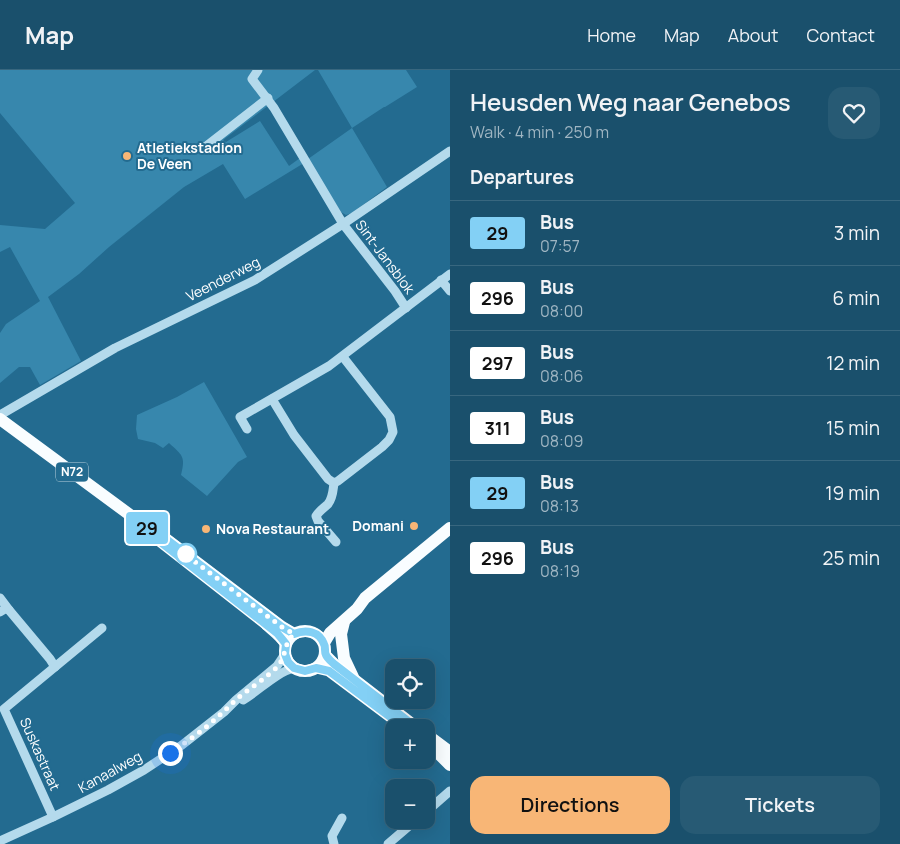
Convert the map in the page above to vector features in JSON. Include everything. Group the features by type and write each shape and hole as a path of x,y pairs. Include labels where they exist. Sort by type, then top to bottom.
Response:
{"main road":[{"name":"N72","path":"0,417 145,526 162,536 282,627 294,634"},
{"name":"N72","path":"145,526 158,540 277,633 282,639 288,662 294,668"},
{"path":"316,668 322,662 330,633 357,609 365,598 450,528"},
{"path":"313,632 325,626 354,602 365,598"},
{"path":"344,622 341,634 344,658 355,680"},
{"path":"285,649 289,638 294,634 300,631 313,632 320,637 334,664 405,719"},
{"path":"294,668 305,671 316,668 329,671 392,719"},
{"path":"435,741 450,752"},
{"path":"435,751 450,766"}],"street":[{"name":"Sint-Jansblok","path":"258,70 252,79 268,98 343,224 406,308"},
{"path":"205,147 268,98"},
{"name":"Veenderweg","path":"0,417 115,348 256,280 343,224 450,151"},
{"name":"Sint-Jansblok","path":"247,429 240,417 329,366 450,274"},
{"path":"441,280 450,291"},
{"path":"272,399 294,435 328,479 334,482 338,481 370,458 389,440 393,432 390,417 343,356"},
{"path":"334,482 331,498 316,516 336,542"},
{"path":"0,598 5,611 50,659 55,667"},
{"name":"Suskastraat","path":"53,817 4,709 102,628"},
{"name":"Kanaalweg","path":"224,712 277,666 285,649"},
{"name":"Kanaalweg","path":"0,841 108,790 144,770 182,745 224,712 283,672 294,668"},
{"path":"435,804 450,791"},
{"path":"334,844 332,836 342,818"},
{"path":"388,844 406,829"}],"shaded area":[{"name":"Atletiekstadion De Veen","path":"0,70 315,70 223,140 226,142 260,121 289,166 300,158 304,163 245,199 223,164 184,187 109,247 79,274 48,297 81,361 40,385 30,367 19,367 0,383 0,333 6,324 40,301 10,247 0,252 0,225 45,229 75,203 0,113"},
{"path":"318,70 406,70 417,87 352,128"},
{"path":"352,128 387,187 352,213 346,215 341,212 308,159"},
{"path":"204,382 247,457 238,462 207,496 181,475 183,460 177,450 169,443 163,448 155,443 138,439 136,429 137,415 177,397"}],"bus line":[{"name":"29","path":"393,719 329,671 316,668 305,671 294,668 288,662 285,654 286,644 277,633 158,540 145,526 162,536 282,627 294,634 300,631 307,631 313,632 320,637 326,649 325,655 334,664 405,719"}],"place":[{"name":"Atletiekstadion De Veen","path":"127,156"},
{"name":"Domani","path":"414,526"},
{"name":"Nova Restaurant","path":"206,529"}],"route":[{"path":"170,753 224,712 277,666 285,654 289,638 294,634 182,552 186,554"}]}
